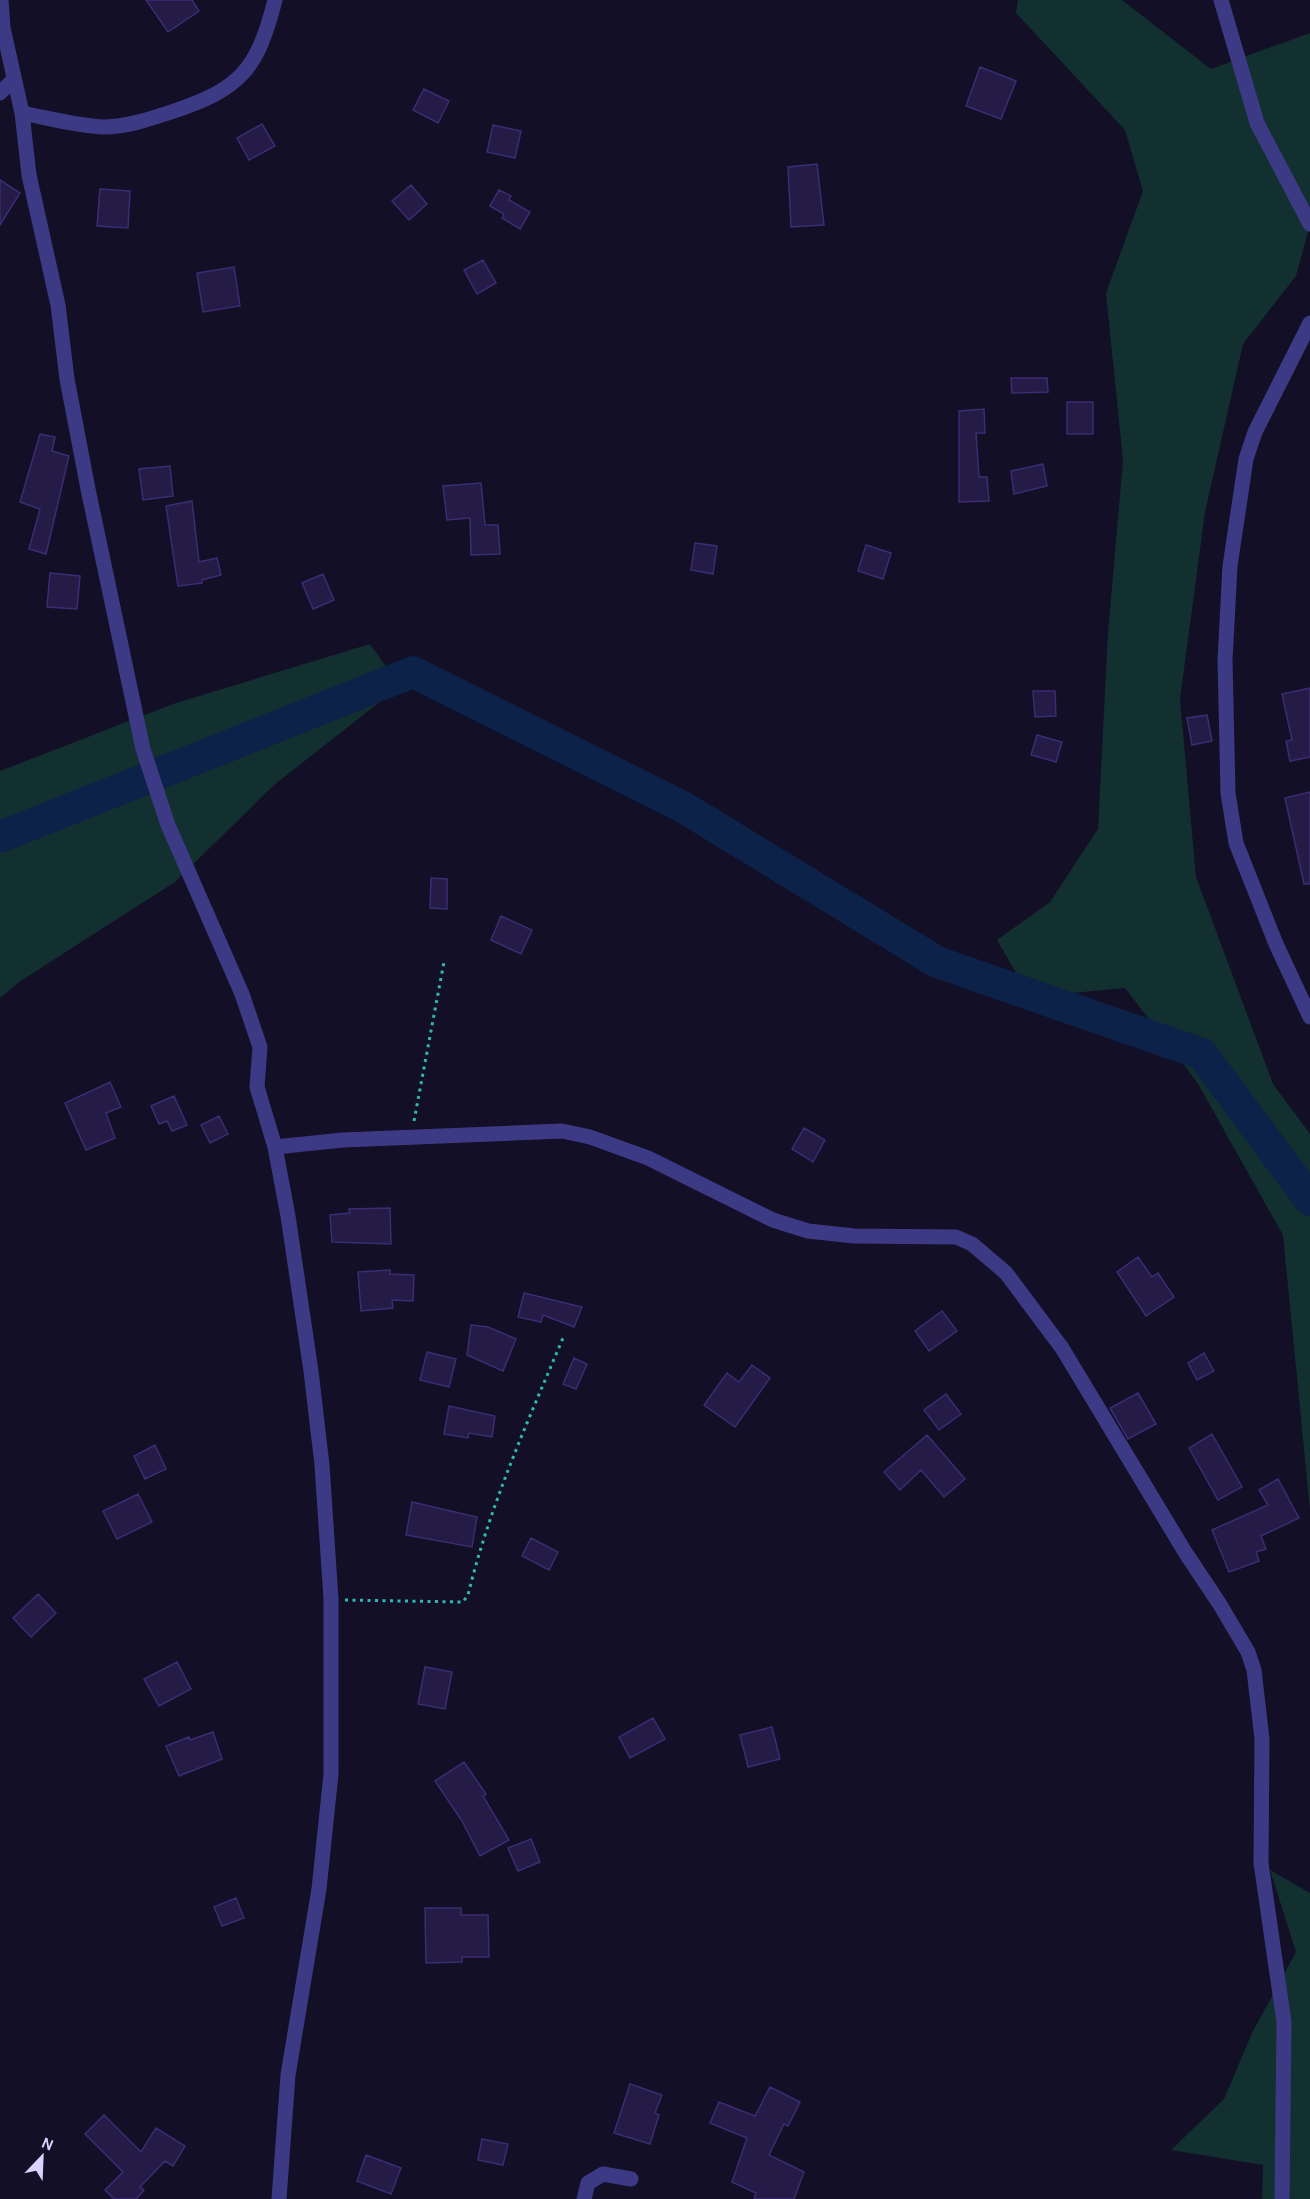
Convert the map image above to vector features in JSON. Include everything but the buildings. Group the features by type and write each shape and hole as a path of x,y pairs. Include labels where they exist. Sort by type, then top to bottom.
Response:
{"street":[{"path":"2,0 3,28 22,113 29,175 58,305 67,379 87,489 144,749 168,825 242,994 260,1047 256,1087 274,1147 288,1216 314,1394 332,1599 331,1774 319,1889 288,2075 279,2199"},
{"path":"22,113 104,127 147,120 208,99 239,79 257,55 275,0"},
{"path":"1221,0 1250,106 1310,224"},
{"path":"0,93 14,79"},
{"path":"1310,323 1255,432 1246,459 1230,566 1225,650 1228,793 1236,843 1276,944 1310,1017"},
{"path":"274,1147 343,1140 542,1130 581,1135 648,1158 789,1225 830,1234 956,1237 972,1244 1006,1273 1062,1348 1094,1398 1185,1552 1219,1602 1248,1652 1254,1670 1262,1739 1261,1863 1284,2022 1282,2199"},
{"path":"584,2199 588,2183 603,2174 631,2180"}],"path":[{"path":"411,1137 444,962"},
{"path":"332,1599 463,1602 468,1595 482,1536 507,1468 563,1338"}],"green space":[{"path":"1018,0 1122,0 1211,69 1310,33 1310,225 1296,276 1243,344 1205,512 1180,699 1196,877 1273,1084 1310,1134 1310,1510 1283,1235 1197,1082 1125,988 1030,997 997,940 1050,902 1098,829 1108,632 1123,461 1106,293 1143,191 1125,130 1016,13"},
{"path":"370,644 400,686 274,785 175,882 19,982 0,998 0,771 173,704"},
{"path":"1270,1870 1310,1893 1310,2199 1262,2199 1263,2165 1171,2150 1224,2099 1252,2033 1296,1952"}],"waterway":[{"path":"0,837 413,672 683,807 937,962 1202,1054 1310,1200"}]}
